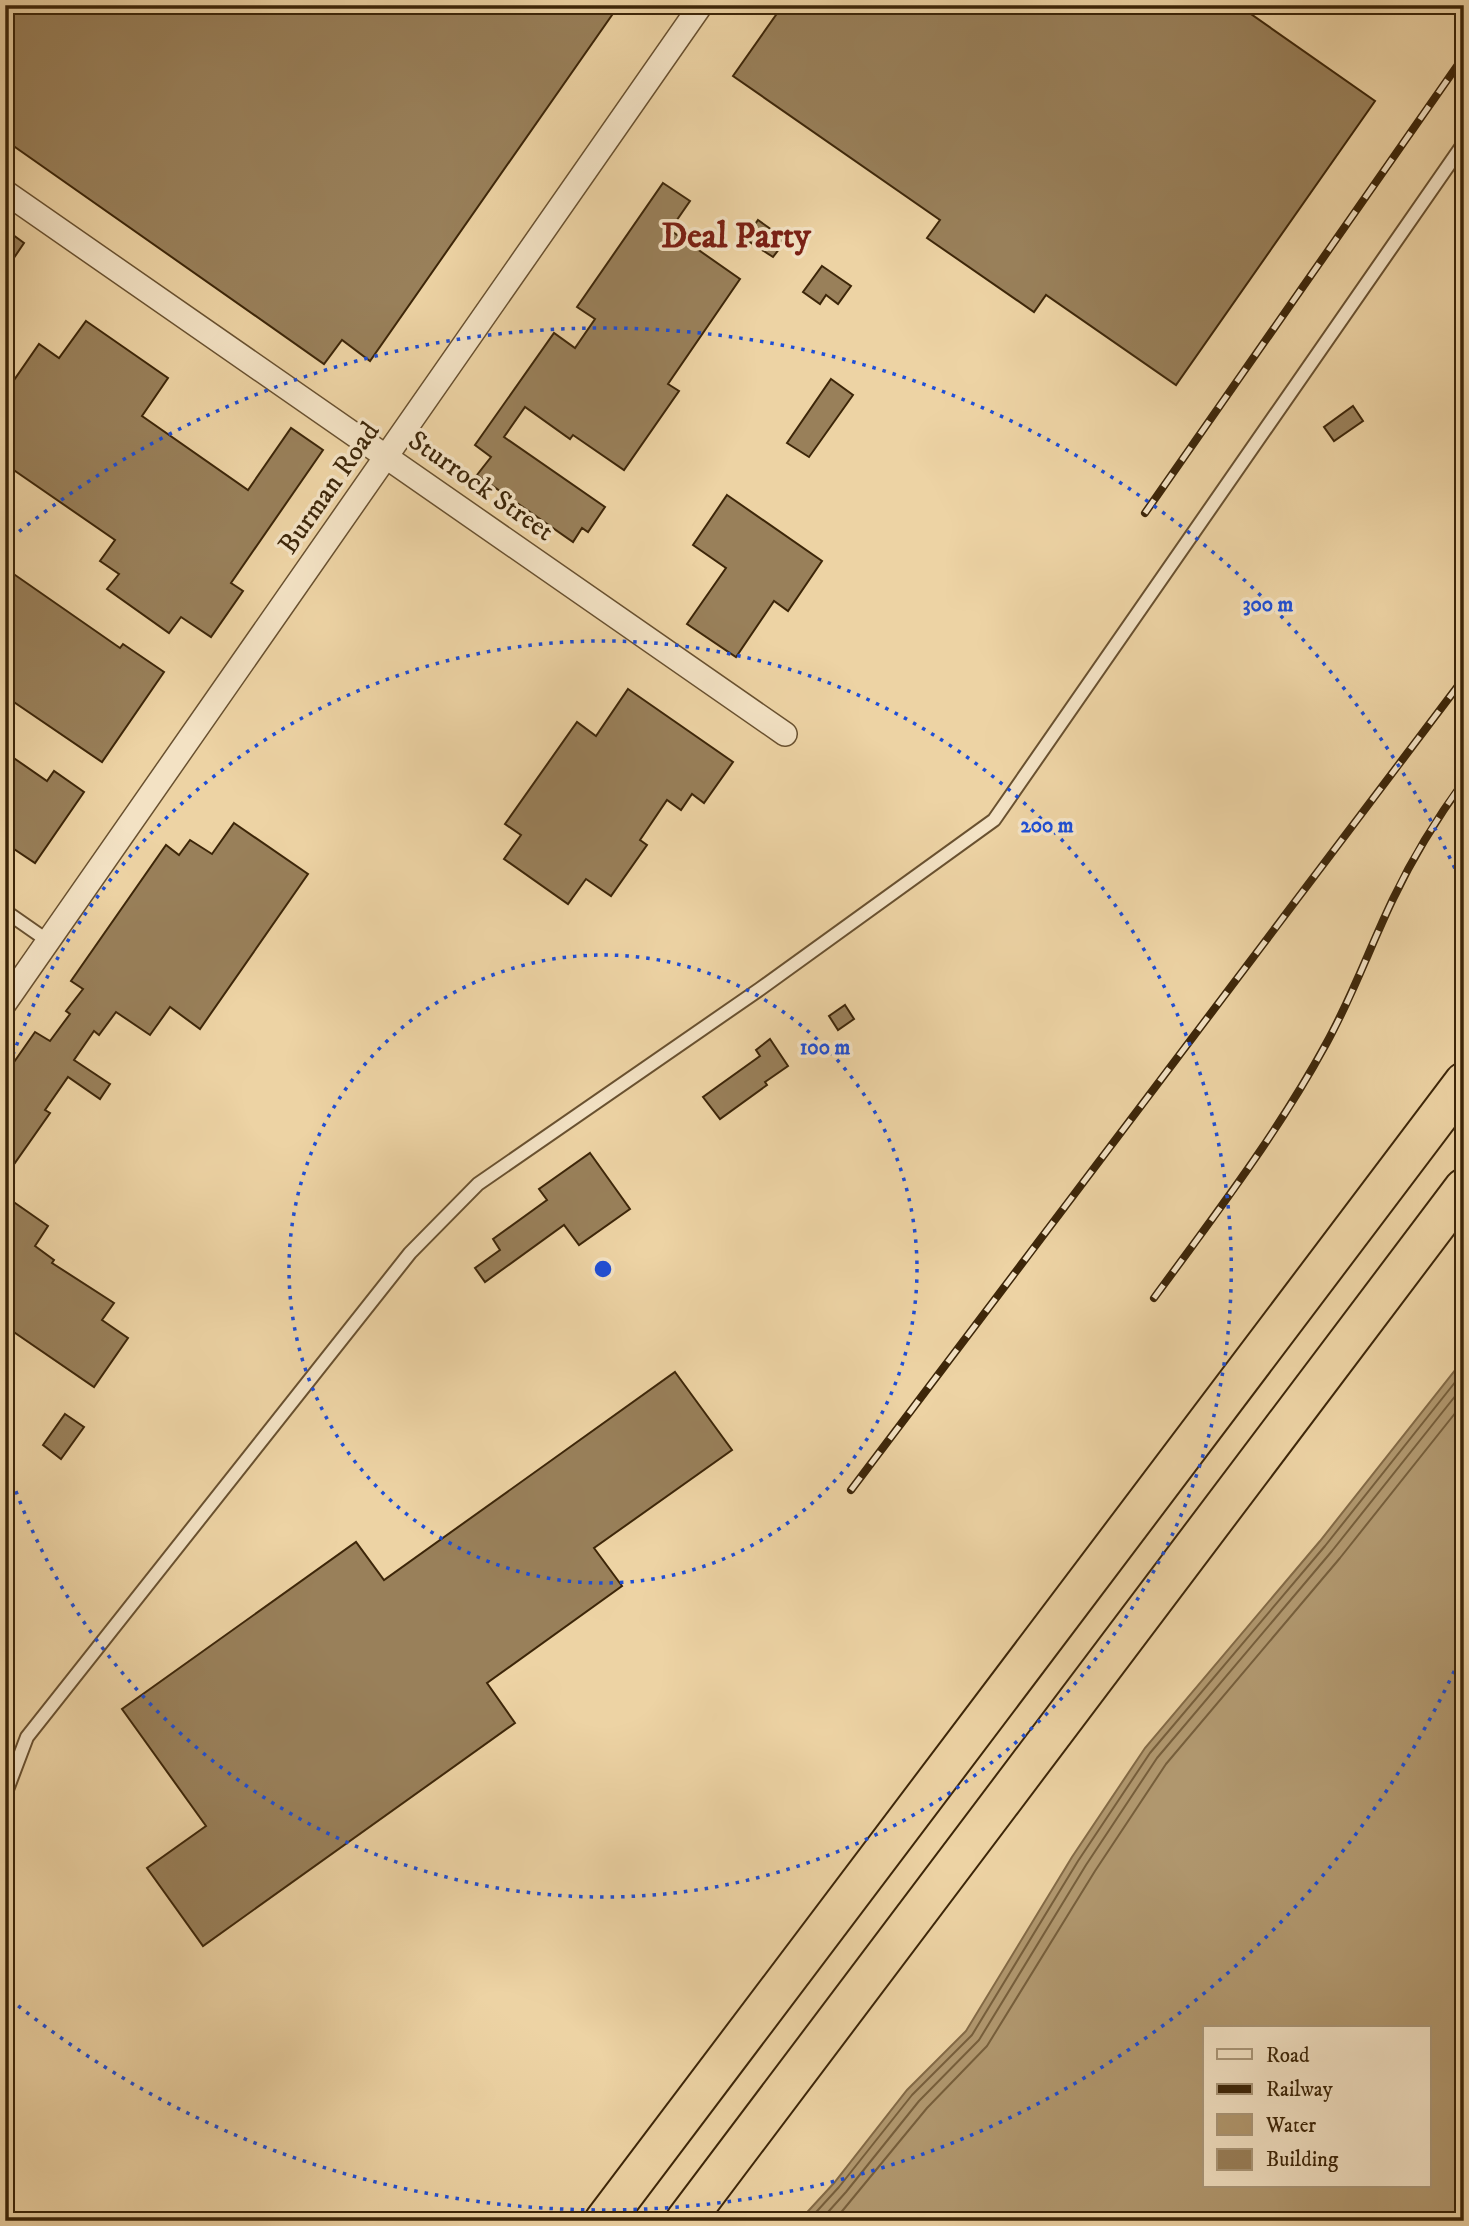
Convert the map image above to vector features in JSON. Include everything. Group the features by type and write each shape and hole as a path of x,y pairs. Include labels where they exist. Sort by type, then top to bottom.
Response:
{"highway":[{"path":"604,2221 1464,1082"},
{"path":"685,2221 1464,1188"}],"street":[{"name":"Burman Road","path":"5,1003 701,5"},
{"name":"Sturrock Street","path":"5,192 785,734"}],"lane":[{"path":"5,1795 27,1737 410,1253 478,1185 760,989 994,820 1464,143"},
{"path":"5,911 48,941"}],"water":[{"path":"1464,1359 1464,2221 799,2221 834,2183 907,2090 966,2031 1072,1857 1145,1748 1320,1541"}],"building":[{"path":"5,5 619,5 370,361 342,340 324,364 5,140"},
{"path":"783,5 1238,5 1375,101 1176,385 1046,295 1034,312 927,238 940,220 733,76"},
{"path":"663,183 690,201 670,230 740,279 668,384 679,391 624,470 573,435 570,439 525,407 504,437 605,507 588,532 582,528 573,542 477,475 491,457 475,445 554,333 575,348 595,319 577,307"},
{"path":"758,220 786,240 773,257 745,239"},
{"path":"5,229 24,243 5,271"},
{"path":"822,266 851,286 838,304 826,295 820,304 803,292"},
{"path":"86,321 168,378 142,416 248,490 291,428 323,450 231,583 243,591 211,637 181,617 169,633 107,589 119,574 100,561 115,540 5,464 5,374 14,380 39,344 59,358"},
{"path":"831,379 853,395 809,457 787,443"},
{"path":"1353,406 1363,421 1334,441 1324,427"},
{"path":"727,495 822,561 788,611 774,601 736,657 687,624 726,568 693,545"},
{"path":"5,568 120,648 123,644 164,672 102,762 5,696"},
{"path":"628,689 733,762 704,803 692,794 681,810 667,800 640,840 647,845 611,896 586,879 568,904 504,859 521,835 505,824 577,722 596,736"},
{"path":"5,752 47,781 54,771 84,792 35,863 5,843"},
{"path":"234,823 308,874 200,1029 170,1007 150,1035 116,1012 99,1035 94,1031 74,1060 110,1084 100,1099 68,1077 45,1110 50,1113 5,1177 5,1075 35,1032 50,1041 70,1014 66,1011 83,989 71,981 166,845 179,855 190,840 212,854"},
{"path":"845,1005 854,1019 838,1030 829,1016"},
{"path":"770,1039 788,1066 720,1119 703,1097 760,1056 756,1050"},
{"path":"590,1153 630,1209 579,1245 564,1225 485,1282 475,1268 500,1250 493,1239 547,1200 539,1189"},
{"path":"5,1196 48,1226 35,1246 54,1260 52,1263 114,1303 102,1320 128,1338 94,1387 5,1326"},
{"path":"675,1372 732,1450 594,1548 622,1586 487,1683 515,1723 203,1946 147,1868 206,1826 122,1709 356,1542 384,1580"},
{"path":"65,1414 84,1427 61,1459 43,1445"}],"railway":[{"path":"1145,513 1464,56"},
{"path":"851,1490 1464,678"},
{"path":"1154,1298 1244,1174 1307,1077 1344,1008 1409,868 1464,781"}],"district":[{"name":"Deal Party","path":"736,237"}]}
